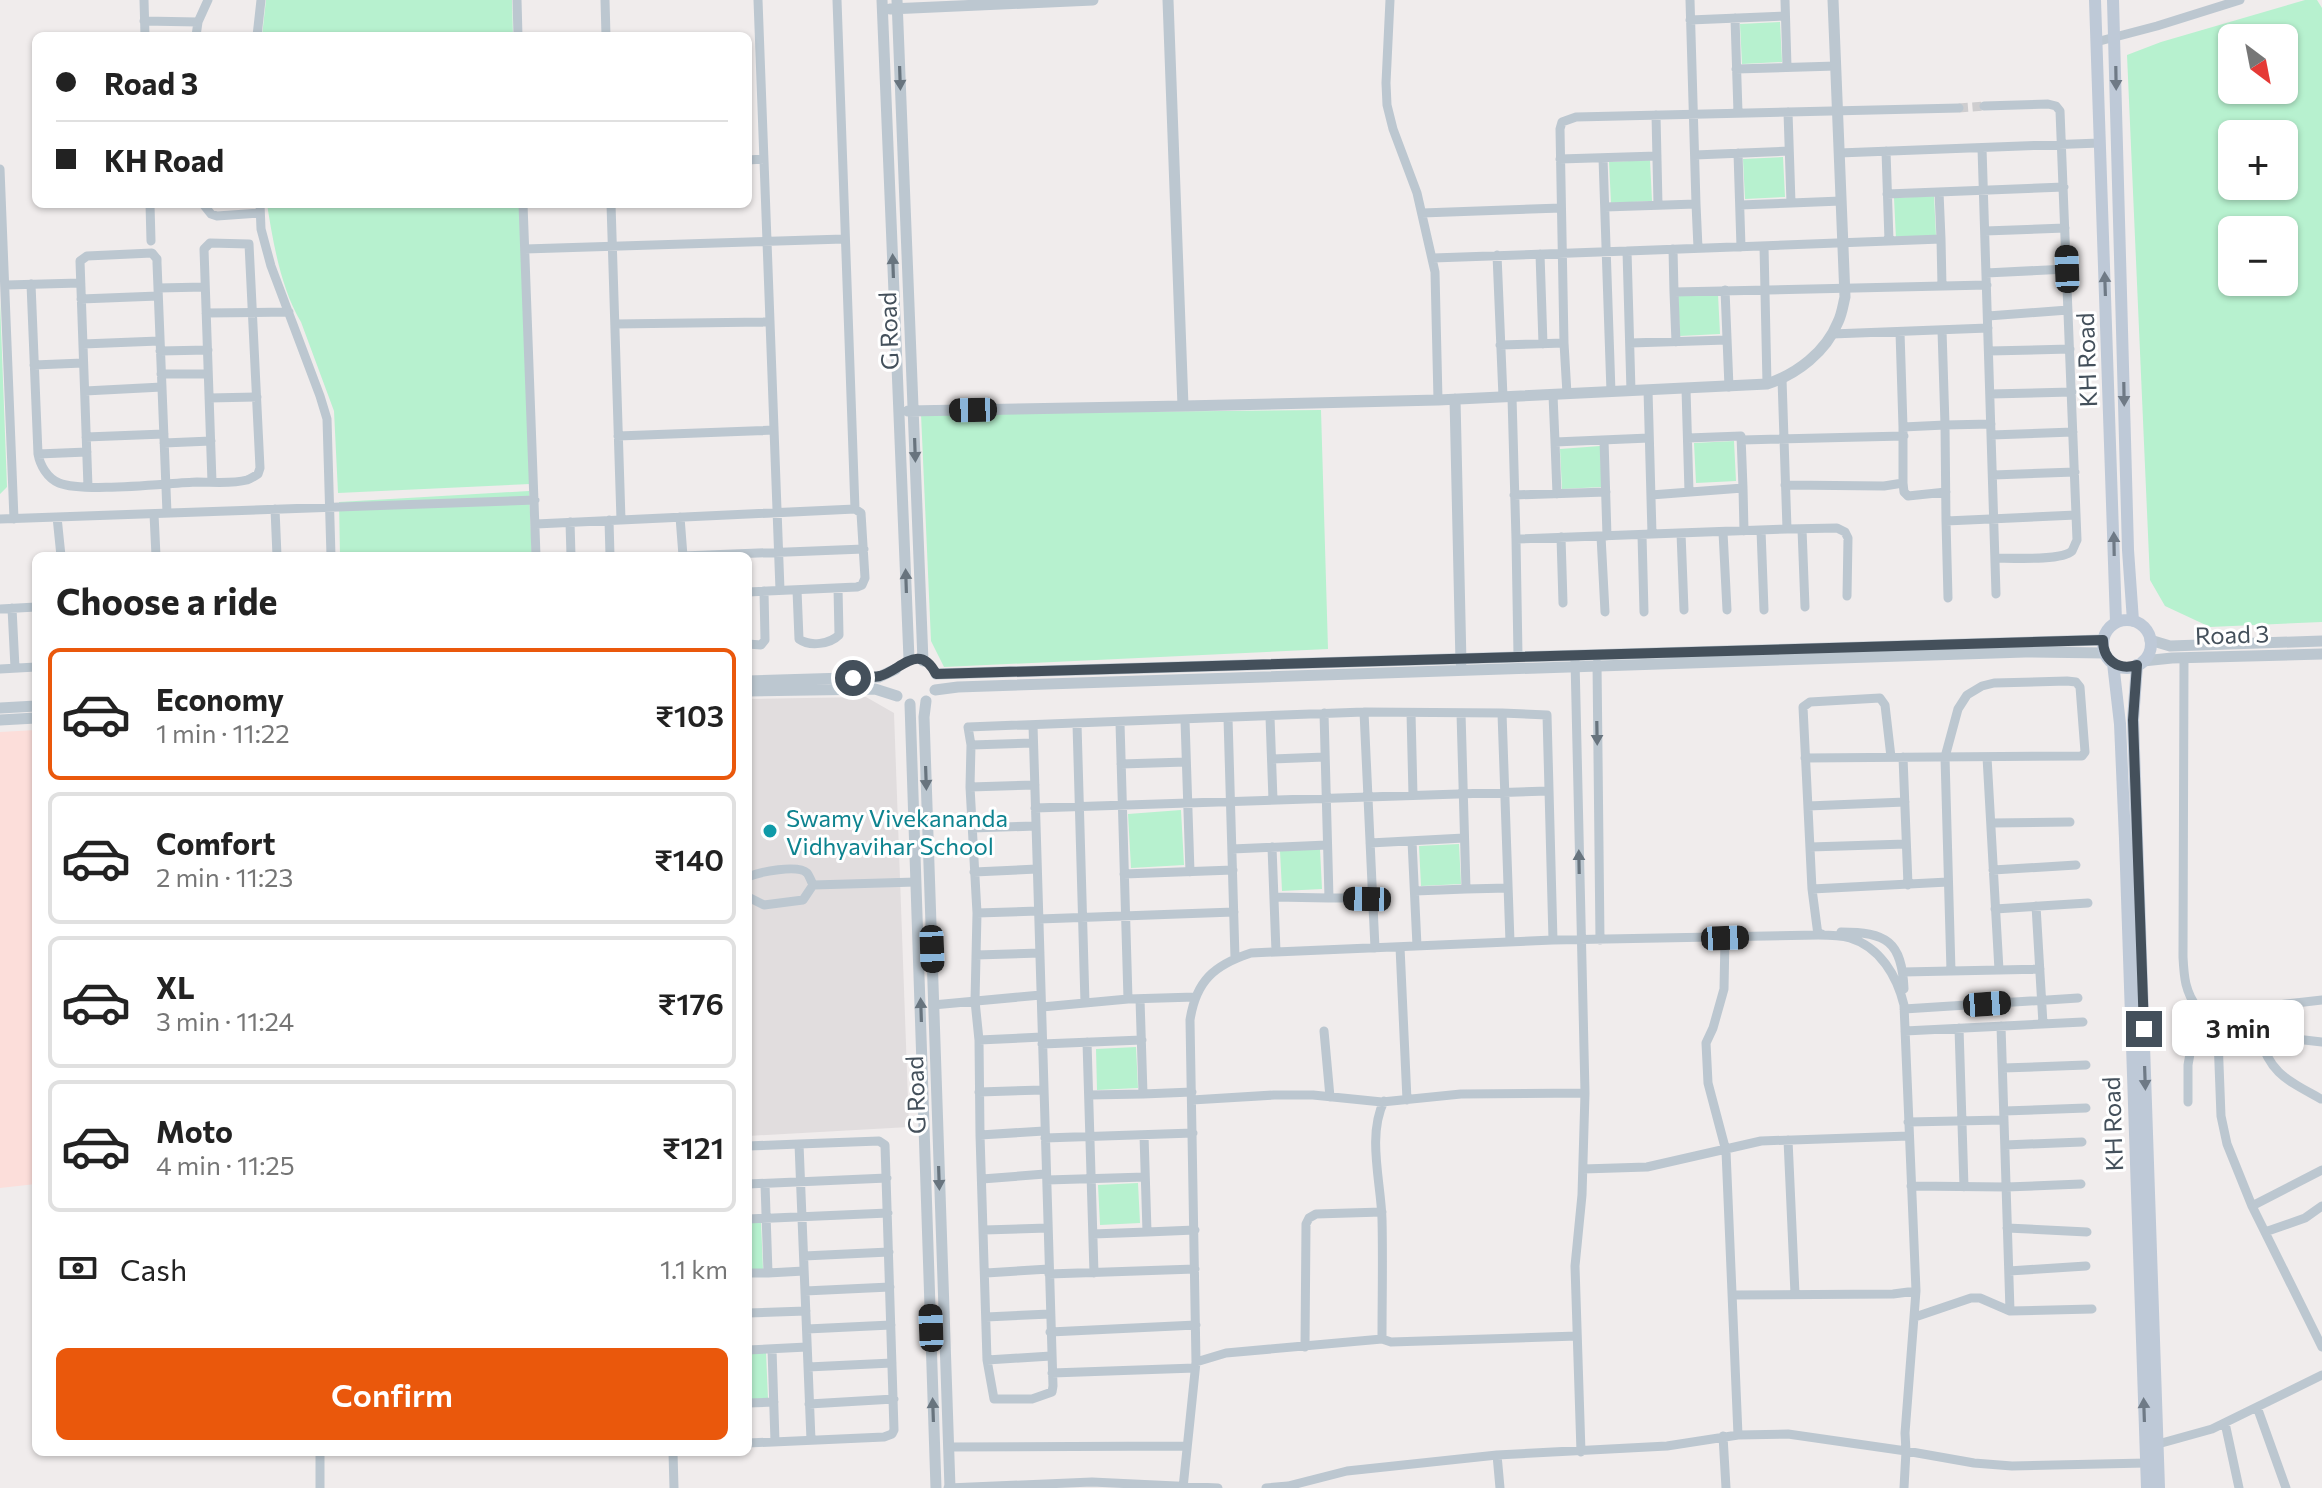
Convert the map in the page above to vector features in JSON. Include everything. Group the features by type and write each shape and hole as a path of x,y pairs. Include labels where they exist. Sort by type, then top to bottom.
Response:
{"main road":[{"name":"KH Road","path":"2095,0 2116,622"},
{"name":"KH Road","path":"2113,0 2128,550 2133,621"},
{"path":"2133,621 2144,627 2150,640 2149,650 2140,663 2121,667 2113,663 2104,646 2105,633 2116,622 2133,621"},
{"name":"KH Road","path":"2113,663 2120,724 2152,1463 2159,1488"},
{"name":"KH Road","path":"2140,663 2133,720 2158,1444 2147,1488"}],"street":[{"path":"144,0 145,32"},
{"path":"197,32 208,0"},
{"path":"257,32 261,0"},
{"path":"517,0 518,32"},
{"path":"605,0 606,32"},
{"path":"758,0 780,590"},
{"path":"837,0 855,509"},
{"path":"882,5 1093,0"},
{"path":"1168,0 1183,406"},
{"path":"1390,0 1387,105 1417,193 1433,258 1438,400"},
{"path":"1690,0 1698,248"},
{"path":"1785,0 1787,67"},
{"path":"899,411 1438,400 1729,387 1767,384 1782,379 1821,350 1838,323 1845,297 1833,0"},
{"path":"2096,42 2240,0"},
{"name":"G Road","path":"897,4 923,661"},
{"name":"G Road","path":"882,5 909,659"},
{"path":"1690,20 1785,16"},
{"path":"1735,18 1738,113"},
{"path":"144,21 198,22"},
{"path":"752,49 760,48"},
{"path":"1736,69 1836,66"},
{"path":"1984,106 2048,104 2060,111 2077,540 2073,550 2057,557 1995,558"},
{"path":"1567,394 1560,159 1562,122 1567,119 1656,115 1959,108"},
{"path":"1788,112 1791,203"},
{"path":"1656,115 1658,205"},
{"path":"1839,153 2100,143"},
{"path":"1982,148 1996,594"},
{"path":"1695,155 1789,151"},
{"path":"1886,151 1889,241"},
{"path":"1738,153 1741,247"},
{"path":"1560,159 1657,156"},
{"path":"1603,158 1611,392"},
{"path":"752,160 764,159"},
{"path":"0,169 14,519"},
{"path":"1887,194 2064,187"},
{"path":"1939,192 1942,286"},
{"path":"1740,205 1841,201"},
{"path":"1605,207 1696,204"},
{"path":"150,208 151,241"},
{"path":"206,208 217,216 260,208 266,251 327,419 331,552"},
{"path":"523,208 536,552"},
{"path":"611,208 621,520"},
{"path":"1422,213 1561,208"},
{"path":"1985,231 2065,228"},
{"path":"525,249 844,239"},
{"path":"1433,258 1941,239"},
{"path":"31,284 38,454 40,463 51,478 59,483 88,487 166,483 212,482 249,480 258,474 260,468 250,248 246,243 206,245 204,249 212,482"},
{"path":"1764,246 1767,384"},
{"path":"1673,249 1676,342"},
{"path":"1627,251 1631,391"},
{"path":"88,487 80,261 87,256 152,253 157,259 167,513"},
{"path":"1540,254 1543,344"},
{"path":"1497,255 1500,345 1514,495 1518,656"},
{"path":"1986,273 2067,269"},
{"path":"6,285 80,283"},
{"path":"1674,292 1987,285"},
{"path":"81,299 205,287"},
{"path":"1725,290 1729,387"},
{"path":"1988,316 2068,310"},
{"path":"206,313 289,312"},
{"path":"615,324 770,322"},
{"path":"1832,334 1988,328"},
{"path":"1942,330 1948,598"},
{"path":"1900,332 1904,492 1908,496 1946,492"},
{"path":"1630,343 1727,340"},
{"path":"1500,345 1564,343"},
{"path":"83,344 208,350"},
{"path":"1989,351 2070,349"},
{"path":"34,365 83,363"},
{"path":"161,374 208,374"},
{"path":"1782,379 1787,529"},
{"path":"85,391 162,387"},
{"path":"1686,389 1689,492"},
{"path":"1644,612 1651,495 1648,390"},
{"path":"1990,394 2072,392"},
{"path":"1553,395 1557,494"},
{"path":"209,398 257,397"},
{"path":"1455,399 1461,664"},
{"path":"1742,440 1784,440 1945,425 1991,424"},
{"path":"618,436 774,430"},
{"path":"1991,435 2073,432"},
{"path":"1688,438 1741,436 1744,531"},
{"path":"86,437 211,441"},
{"path":"1555,442 1649,438"},
{"path":"1604,440 1605,612"},
{"path":"38,454 87,452"},
{"path":"1993,475 2075,472"},
{"path":"1785,485 1884,486 1903,483"},
{"path":"1651,495 1743,488"},
{"path":"1514,495 1606,492"},
{"path":"0,519 535,500"},
{"path":"275,509 277,552"},
{"path":"536,524 855,509 861,513 865,578 862,585 752,592"},
{"path":"154,514 156,552"},
{"path":"1946,521 2076,515"},
{"path":"57,517 61,552"},
{"path":"680,517 683,552"},
{"path":"609,520 610,552"},
{"path":"570,522 571,552"},
{"path":"1516,539 1837,528 1845,532 1848,538 1847,596"},
{"path":"1802,529 1805,607"},
{"path":"1761,530 1764,610"},
{"path":"1723,532 1727,610"},
{"path":"1681,533 1684,610"},
{"path":"1561,537 1563,603"},
{"path":"752,553 864,549"},
{"path":"797,590 799,639 805,643 823,643 839,635 838,588"},
{"path":"752,644 761,645 765,640 764,591"},
{"path":"0,609 32,607"},
{"path":"12,608 15,668"},
{"name":"Road 3","path":"2150,640 2170,646 2322,641"},
{"path":"936,674 2025,652 2104,646"},
{"name":"Road 3","path":"2140,663 2184,658 2322,654"},
{"path":"935,690 1461,664 1518,656 1575,661"},
{"path":"2184,658 2185,988 2198,1009 2259,1035 2322,1042"},
{"path":"752,691 875,689 910,704 926,701 935,690 936,674 933,668 923,661 909,659 901,663 892,683 897,696"},
{"path":"1575,661 1585,1093 1582,1195 1575,1266 1581,1452"},
{"path":"1597,661 1600,940"},
{"path":"0,669 32,667"},
{"path":"752,681 879,677 896,669"},
{"path":"1805,758 1891,757 1945,757 1987,757 2084,755 2082,693 2076,682 1994,683 1967,695 1958,709 1945,757 1951,971"},
{"path":"1818,935 1812,889 1802,712 1806,704 1880,698 1885,705 1891,757"},
{"name":"G Road","path":"926,701 924,717 949,1488"},
{"name":"G Road","path":"910,704 936,1488"},
{"path":"0,708 32,706"},
{"path":"1033,725 1052,1392 1032,1399 994,1399 987,1360 979,1040 975,1001 977,913 968,727 1364,712 1547,715 1553,940"},
{"path":"1364,712 1375,948"},
{"path":"1324,713 1329,898"},
{"path":"1411,713 1413,795"},
{"path":"1461,713 1466,889"},
{"path":"1502,713 1510,942"},
{"path":"1270,717 1273,800"},
{"path":"0,720 32,718"},
{"path":"1228,718 1235,958"},
{"path":"1185,720 1190,872"},
{"path":"1120,723 1128,999"},
{"path":"1077,724 1085,1003"},
{"path":"971,745 1033,743"},
{"path":"1272,759 1325,757"},
{"path":"1903,757 1908,885"},
{"path":"1987,757 1999,970"},
{"path":"1121,764 1186,762"},
{"path":"970,787 1035,785"},
{"path":"1035,808 1548,791"},
{"path":"1808,806 1905,802"},
{"path":"1991,823 2070,822"},
{"path":"972,828 1036,826"},
{"path":"1370,843 1464,838"},
{"path":"1412,841 1417,946"},
{"path":"1810,847 1906,844"},
{"path":"1232,849 1327,845"},
{"path":"1272,847 1276,952"},
{"path":"1993,870 2076,865"},
{"path":"974,872 1037,869"},
{"path":"752,875 801,870 808,874 813,885"},
{"path":"1124,874 1233,870"},
{"path":"813,885 916,882"},
{"path":"1812,889 1948,882"},
{"path":"752,900 764,905 803,900 813,885"},
{"path":"1415,891 1508,888"},
{"path":"1275,897 1373,898"},
{"path":"1995,909 2088,903"},
{"path":"2036,906 2043,1024"},
{"path":"977,913 1083,917 1234,912"},
{"path":"1818,935 1840,932 1876,934 1892,946 1903,972 1916,1291 1904,1488"},
{"path":"1183,1488 1196,1365 1190,1020 1195,997 1204,982 1235,958 1251,953 1553,940 1847,936 1877,954 1900,987 1904,1007"},
{"path":"1725,938 1724,989 1706,1043 1708,1083 1726,1151 1738,1435"},
{"path":"1400,947 1407,1100"},
{"path":"976,955 1040,953"},
{"path":"1903,972 2040,969"},
{"path":"933,1005 1041,995"},
{"path":"1042,1007 1195,997"},
{"path":"1904,1007 2078,998"},
{"path":"1140,999 1143,1094"},
{"path":"2217,1017 2322,1000"},
{"path":"2188,1102 2188,1065 2198,1009"},
{"path":"2217,1017 2221,1116 2227,1144 2252,1206 2322,1347"},
{"path":"1905,1031 2083,1022"},
{"path":"2001,1026 2010,1311"},
{"path":"1959,1028 1964,1187"},
{"path":"1324,1031 1330,1097"},
{"path":"2259,1035 2265,1057 2275,1070 2321,1099"},
{"path":"979,1040 1142,1040"},
{"path":"1087,1042 1094,1273"},
{"path":"2003,1068 2086,1065"},
{"path":"979,1092 1043,1090"},
{"path":"1089,1095 1274,1095 1384,1101 1461,1094 1585,1093"},
{"path":"1382,1339 1382,1212 1376,1152 1378,1113 1384,1101"},
{"path":"1908,1122 1962,1121 2086,1108"},
{"path":"980,1135 1090,1137 1193,1133"},
{"path":"1144,1135 1147,1232"},
{"path":"1583,1169 1647,1167 1761,1141 1909,1136"},
{"path":"1788,1140 1795,1294"},
{"path":"752,1146 882,1142 886,1150 894,1399 894,1430 884,1437 752,1443"},
{"path":"2005,1145 2082,1142"},
{"path":"799,1144 811,1440"},
{"path":"2252,1206 2322,1170"},
{"path":"982,1179 1145,1177"},
{"path":"752,1184 887,1178"},
{"path":"765,1184 768,1273"},
{"path":"1911,1186 2081,1184"},
{"path":"2265,1232 2305,1218 2322,1206"},
{"path":"1305,1347 1306,1224 1309,1218 1316,1214 1382,1212"},
{"path":"752,1219 888,1213"},
{"path":"984,1230 1048,1228"},
{"path":"2007,1228 2087,1232"},
{"path":"1093,1234 1195,1230"},
{"path":"804,1256 889,1252"},
{"path":"2009,1271 2086,1266"},
{"path":"986,1273 1195,1269"},
{"path":"752,1273 804,1271"},
{"path":"805,1291 890,1287"},
{"path":"1734,1295 1893,1294 1916,1291"},
{"path":"1915,1317 1971,1298 1980,1298 2010,1311 2092,1309"},
{"path":"752,1313 806,1311"},
{"path":"986,1317 1050,1314"},
{"path":"807,1329 891,1325"},
{"path":"1050,1332 1196,1325"},
{"path":"1052,1373 1196,1365 1226,1353 1382,1339 1391,1342 1577,1336"},
{"path":"752,1350 807,1347"},
{"path":"772,1349 775,1442"},
{"path":"987,1360 1051,1356"},
{"path":"808,1367 892,1363"},
{"path":"2158,1444 2212,1429 2322,1375"},
{"path":"809,1404 894,1399"},
{"path":"752,1403 774,1402"},
{"path":"2257,1407 2286,1488"},
{"path":"2225,1423 2239,1488"},
{"path":"1266,1488 1288,1486 1347,1471 1497,1455 1667,1446 1738,1435 1788,1434 1974,1463 2012,1466 2152,1463"},
{"path":"1723,1436 1726,1488"},
{"path":"949,1447 1187,1446"},
{"path":"1497,1455 1500,1488"},
{"path":"320,1456 320,1488"},
{"path":"673,1456 674,1488"},
{"path":"949,1488 1092,1482 1218,1488"}],"shaded area":[{"path":"866,697 894,713 909,1127 752,1136 752,699"},
{"path":"32,730 32,1184 0,1188 0,732"}],"green space":[{"path":"266,0 512,0 513,32 262,32"},
{"path":"2305,0 2317,0 2322,8 2322,622 2210,627 2165,606 2150,580 2127,55 2218,25 2218,104 2298,104 2298,24 2223,24"},
{"path":"1780,22 1782,62 1742,64 1740,24"},
{"path":"1783,157 1785,197 1745,199 1743,159"},
{"path":"1650,160 1652,201 1611,203 1609,162"},
{"path":"1934,196 1936,236 1896,239 1894,198"},
{"path":"268,208 520,208 530,484 338,493 334,411 283,280"},
{"path":"1718,294 1720,334 1680,336 1678,296"},
{"path":"0,301 7,487 0,494"},
{"path":"1321,410 1328,649 944,667 931,641 921,414"},
{"path":"1734,441 1736,481 1696,483 1694,443"},
{"path":"1600,446 1602,487 1562,489 1560,449"},
{"path":"529,491 532,552 340,552 339,502"},
{"path":"1181,810 1184,865 1131,868 1128,814"},
{"path":"1459,844 1461,884 1421,886 1419,846"},
{"path":"1320,849 1322,889 1282,891 1280,851"},
{"path":"1136,1047 1138,1088 1097,1090 1096,1049"},
{"path":"1138,1183 1140,1223 1100,1225 1098,1185"},
{"path":"752,1222 761,1222 763,1270 752,1270"},
{"path":"752,1352 766,1352 768,1399 752,1400"}],"tunnel":[{"path":"1959,108 1984,106"}],"place":[{"name":"Swamy Vivekananda Vidhyavihar School","path":"770,831"}],"route":[{"path":"853,678 879,677 909,659 929,664 936,674 2103,640 2105,653 2113,663 2121,667 2137,665 2133,720 2144,1029"}]}
